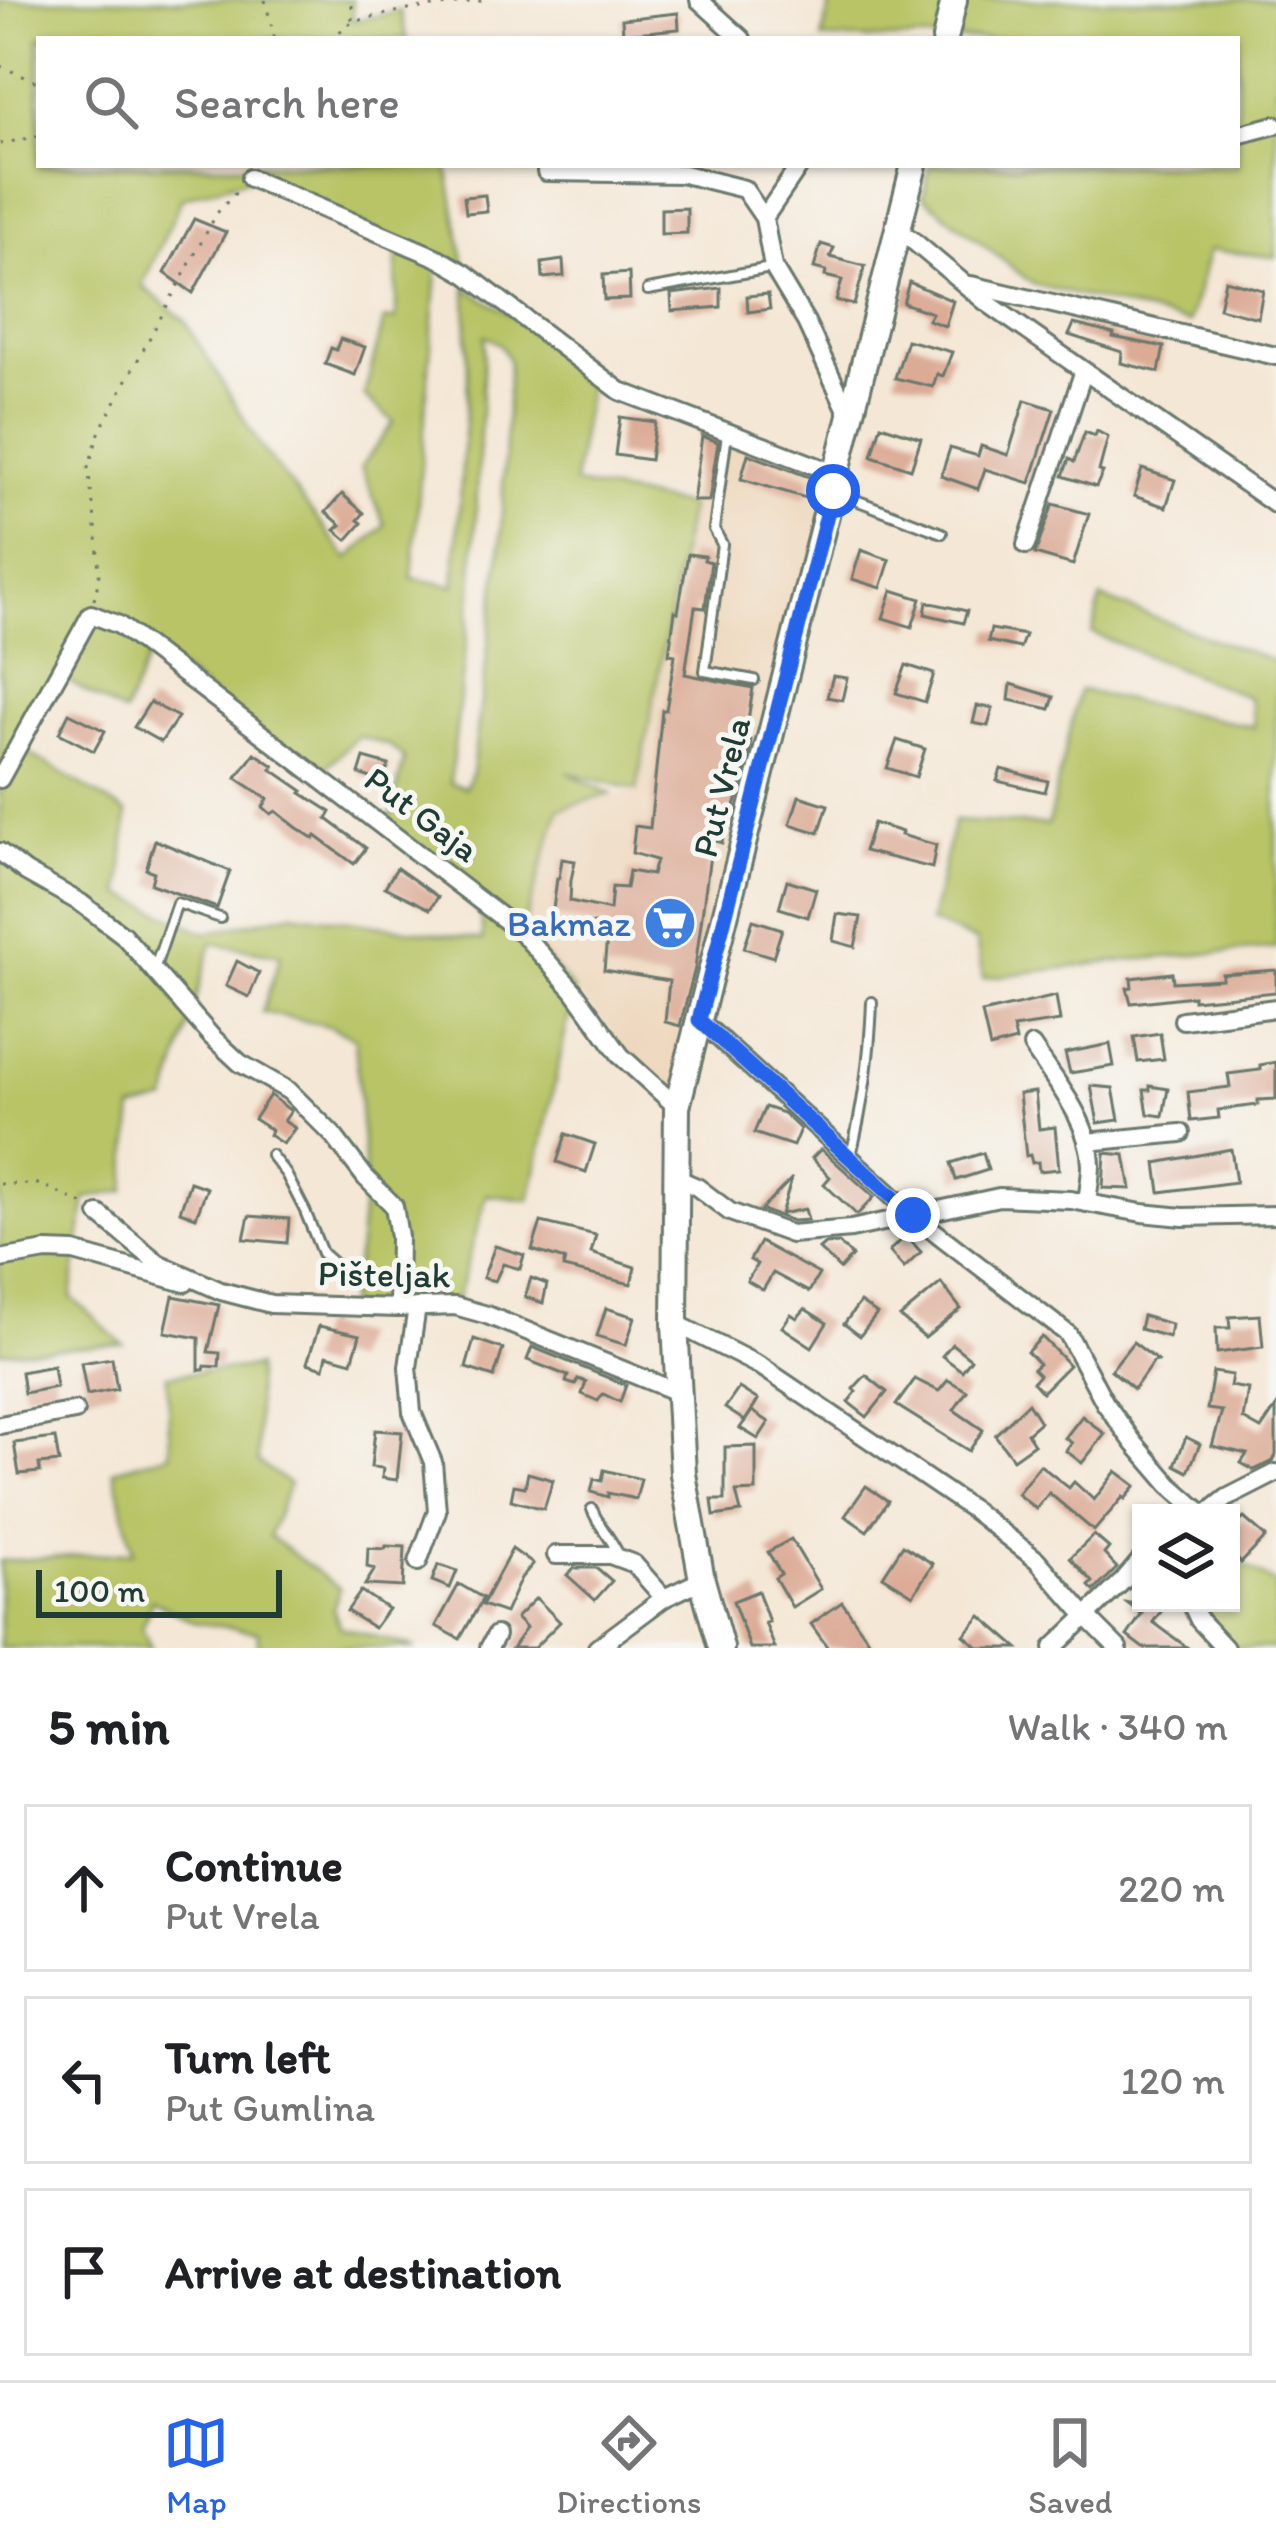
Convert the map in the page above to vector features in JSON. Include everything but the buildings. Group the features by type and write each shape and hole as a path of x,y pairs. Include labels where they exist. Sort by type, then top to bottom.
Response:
{"main road":[{"path":"946,36 954,0"},
{"name":"Put Vrela","path":"721,1648 702,1580 683,1474 675,1323 677,1107 913,168"}],"street":[{"path":"704,1 739,36"},
{"path":"1240,134 1275,125"},
{"path":"764,218 798,168"},
{"path":"546,172 684,174 744,189 764,218 773,267 806,322 851,420"},
{"path":"250,178 438,258 480,284 620,391 728,432 835,482"},
{"path":"898,231 1083,373 1276,505"},
{"path":"964,284 1276,356"},
{"path":"1025,545 1083,373"},
{"path":"0,779 91,614"},
{"name":"Put Gaja","path":"91,614 152,648 522,932 574,991 621,1056 677,1107"},
{"path":"0,852 123,934 211,1036 240,1063 289,1091 333,1136 394,1206 399,1237 398,1298"},
{"path":"1183,1020 1276,1008"},
{"path":"699,1020 913,1215 1068,1334 1105,1403 1189,1504"},
{"path":"1032,1046 1065,1096 1087,1142 1091,1165 1087,1203"},
{"path":"1087,1142 1180,1133"},
{"path":"676,1178 730,1212 791,1234 850,1229 999,1197 1087,1203 1142,1214 1276,1215"},
{"name":"Pišteljak","path":"99,1214 158,1263 221,1291 271,1304 398,1298 417,1306 455,1306 677,1393"},
{"path":"0,1259 46,1251 74,1252 221,1291"},
{"path":"417,1306 408,1367 412,1412 433,1462 437,1511 418,1562"},
{"path":"675,1323 763,1367 973,1510 1037,1560 1118,1648"},
{"path":"0,1425 75,1412"},
{"path":"1211,1504 1276,1473"},
{"path":"556,1555 610,1555 634,1564 664,1598"},
{"path":"1053,1648 1132,1570"},
{"path":"597,1648 664,1598 702,1580"},
{"path":"1195,1612 1225,1648"}],"lane":[{"path":"648,290 773,267"},
{"path":"728,432 714,529 722,544 705,671 754,680"},
{"path":"835,482 943,533"},
{"path":"154,968 177,903 220,918"},
{"path":"851,1156 870,1059 872,1002"},
{"path":"271,1155 286,1174 322,1253 338,1267 398,1298"},
{"path":"592,1509 621,1559"}],"path":[{"path":"265,0 274,36"},
{"path":"352,0 352,22"},
{"path":"334,36 352,22 488,0"},
{"path":"0,66 36,82"},
{"path":"0,144 36,137"},
{"path":"91,614 99,578 88,468 100,430 218,213 250,178"},
{"path":"0,1184 40,1184 99,1214"}],"shaded area":[{"path":"702,421 837,474 677,1107 522,933 559,809 637,790"}],"green space":[{"path":"0,0 352,0 353,21 400,11 406,36 36,36 36,168 448,168 466,274 438,259 412,578 454,586 468,377 466,288 520,321 555,353 568,352 591,369 574,484 689,506 637,790 566,772 611,794 559,809 522,932 574,991 530,1200 487,1195 455,1306 347,1307 365,1177 355,1038 329,1026 262,1012 281,955 212,943 167,1101 133,1110 125,1191 86,1198 71,1297 123,1344 0,1352","holes":["250,178 397,240 396,319 384,320 364,396 394,422 361,467 385,525 348,559 261,447 185,321 142,286 182,198","485,336 500,344 509,361 500,553 472,772 465,788 450,783 472,593","152,649 317,776 358,736 391,746 404,759 388,830 445,874 481,916 483,940 293,913 206,933 121,894 127,813 21,748 59,676 124,714"]},
{"path":"831,0 1276,0 1276,257 1209,250 1189,323 1033,284 923,197 929,168 1240,168 1240,36 823,36"},
{"path":"1101,598 1276,662 1276,948 983,978 976,941 930,922 954,821 1048,825 1079,690 1254,727 1250,698 1092,633"},
{"path":"256,1367 258,1462 289,1484 269,1536 340,1589 333,1608 340,1627 416,1648 258,1648 258,1632 194,1622 152,1600 142,1628 151,1648 0,1648 0,1561 133,1552 114,1470 170,1454 167,1375"},
{"path":"1240,1562 1276,1584 1276,1648 1225,1648 1198,1612 1240,1612"}],"place":[{"name":"Bakmaz","path":"670,923"}],"route":[{"path":"833,491 699,1020 913,1215"}]}
